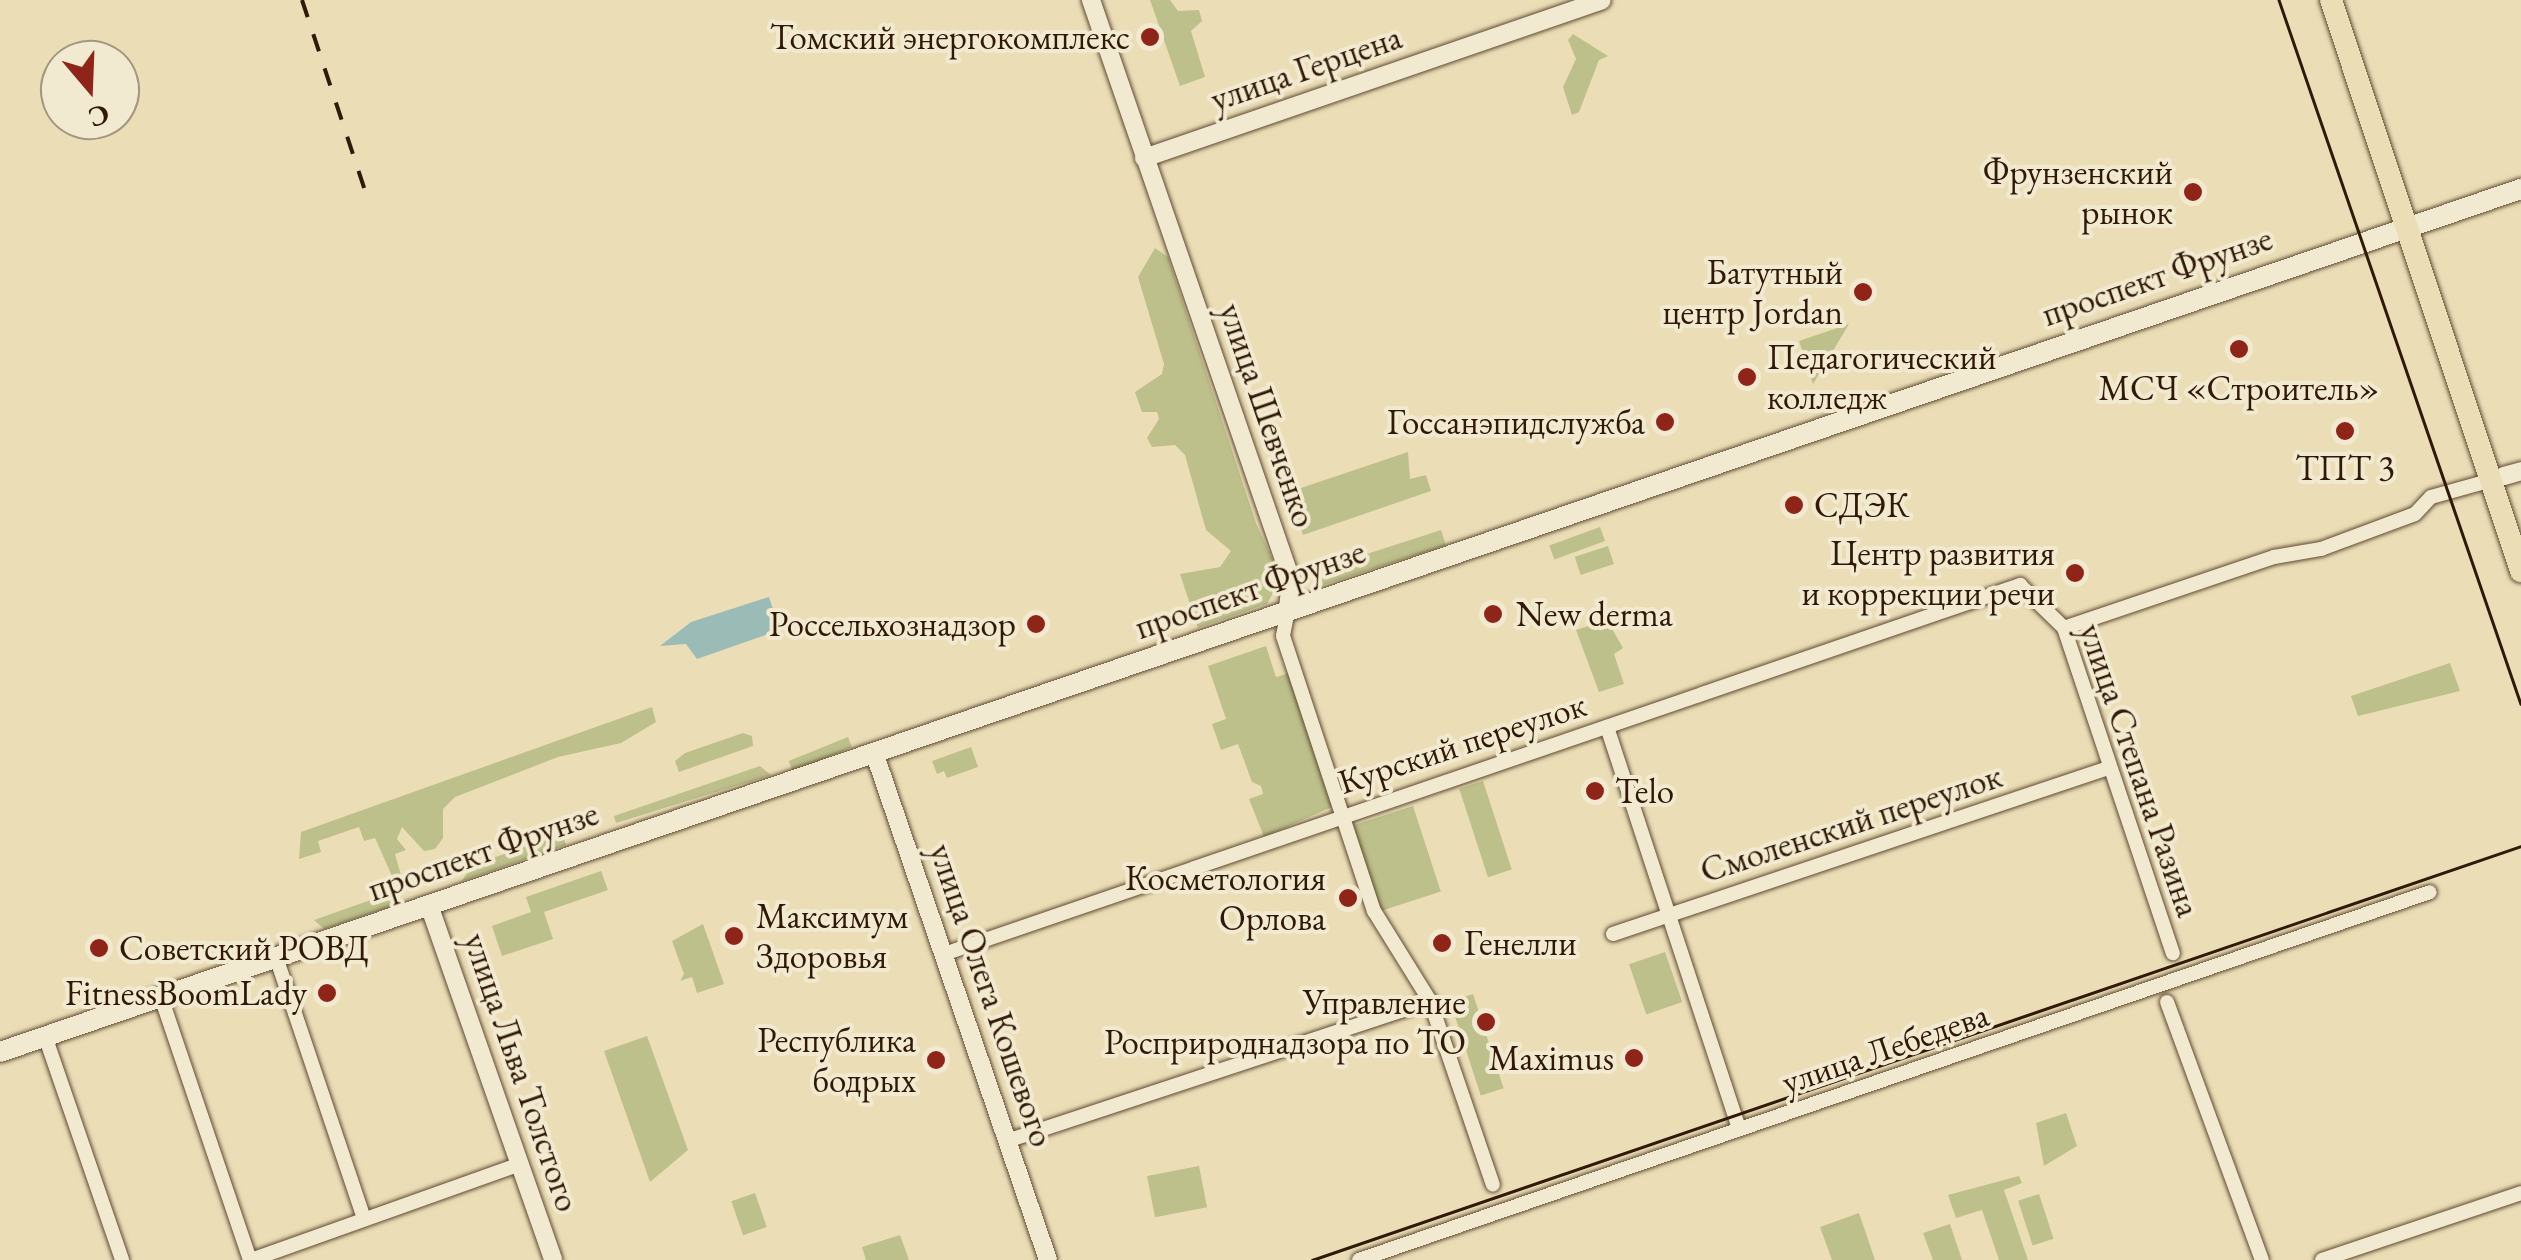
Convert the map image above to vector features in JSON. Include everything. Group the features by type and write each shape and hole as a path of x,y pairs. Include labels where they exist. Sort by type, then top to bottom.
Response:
{"main road":[{"path":"2331,0 2521,526"},
{"path":"2344,0 2411,224"},
{"name":"проспект Фрунзе","path":"0,1052 2521,189"},
{"path":"2505,476 2521,571"}],"street":[{"name":"улица Шевченко","path":"1091,0 1291,580 1283,636 1374,911 1430,1001 1492,1184"},
{"name":"улица Герцена","path":"1144,158 1602,0"},
{"path":"2064,628 2274,557 2321,549 2414,514 2431,497 2505,476"},
{"name":"улица Степана Разина","path":"1997,590 2020,585 2064,628 2173,953"},
{"name":"Курский переулок","path":"944,954 1342,815 1888,636 1997,590"},
{"path":"1607,727 1739,1130"},
{"name":"улица Олега Кошевого","path":"874,752 1048,1260"},
{"name":"Смоленский переулок","path":"1613,934 2108,768"},
{"name":"улица Лебедева","path":"1359,1260 1389,1255 2430,892"},
{"name":"улица Льва Толстого","path":"429,904 552,1260"},
{"path":"276,957 364,1220"},
{"path":"161,996 250,1260 520,1164"},
{"path":"1008,1141 1430,1001"},
{"path":"2167,1002 2262,1260"},
{"path":"45,1036 122,1260"},
{"path":"2322,1260 2521,1193"}],"green space":[{"path":"1150,0 1170,0 1178,11 1199,10 1202,21 1191,31 1205,77 1180,86"},
{"path":"1573,34 1608,56 1599,60 1579,112 1572,115 1563,87 1576,59 1568,40"},
{"path":"1155,248 1168,257 1256,523 1281,578 1267,604 1198,628 1180,574 1220,567 1231,551 1206,530 1185,455 1175,445 1152,447 1147,438 1159,419 1157,412 1142,412 1135,392 1162,374 1164,364 1138,277"},
{"path":"1849,324 1813,384 1799,341"},
{"path":"1408,452 1410,479 1426,475 1431,491 1303,535 1289,492"},
{"path":"1600,527 1605,541 1554,560 1549,545"},
{"path":"1441,530 1446,545 1323,585 1318,570"},
{"path":"1608,546 1614,564 1581,575 1575,557"},
{"path":"1607,620 1623,648 1614,654 1624,684 1599,692 1576,630"},
{"path":"1266,646 1276,677 1290,673 1332,807 1264,837 1249,799 1263,794 1261,786 1252,782 1238,744 1221,750 1212,724 1226,719 1208,666"},
{"path":"2450,663 2460,691 2358,716 2351,696"},
{"path":"652,707 656,722 621,743 558,757 455,797 443,809 443,838 435,849 424,851 402,827 397,839 406,850 395,854 402,879 396,885 375,838 364,841 359,827 318,841 321,852 299,859 301,832"},
{"path":"743,733 752,736 753,746 679,772 675,761 685,753"},
{"path":"848,737 852,747 793,771 789,761"},
{"path":"971,747 978,767 947,778 944,771 937,774 932,761"},
{"path":"760,766 771,775 616,823 614,816"},
{"path":"1483,781 1512,869 1488,877 1459,789"},
{"path":"1413,806 1441,892 1380,911 1352,826"},
{"path":"562,834 566,845 462,881 472,865"},
{"path":"601,871 608,890 544,912 553,939 502,956 492,926 531,912 526,897"},
{"path":"382,896 395,905 324,929 314,920"},
{"path":"703,924 724,984 697,993 692,977 680,981 684,974 672,941"},
{"path":"1665,952 1682,1002 1646,1014 1629,964"},
{"path":"1473,994 1504,1088 1481,1096 1450,1001"},
{"path":"647,1036 688,1150 650,1182 604,1051"},
{"path":"2066,1113 2077,1146 2044,1166 2036,1123"},
{"path":"1199,1166 1207,1207 1155,1217 1147,1176"},
{"path":"2019,1176 2022,1183 2004,1190 2028,1260 1999,1260 1982,1210 1956,1218 1948,1195"},
{"path":"755,1193 767,1227 743,1235 731,1201"},
{"path":"2039,1194 2054,1239 2033,1245 2018,1201"},
{"path":"1859,1213 1875,1260 1832,1260 1820,1227"},
{"path":"1950,1224 1962,1260 1933,1260 1923,1233"},
{"path":"900,1235 909,1260 866,1260 862,1247"}],"water":[{"path":"769,597 780,630 697,659 686,644 660,646 691,622"}],"tram line":[{"path":"2279,0 2521,704"},
{"path":"1312,1260 2521,846"}],"railway":[{"path":"302,0 368,200"}],"place":[{"name":"Томский энергокомплекс","path":"1150,37"},
{"name":"Фрунзенский рынок","path":"2193,192"},
{"name":"Батутный центр Jordan","path":"1863,292"},
{"name":"МСЧ «Строитель»","path":"2239,349"},
{"name":"Педагогический колледж","path":"1747,377"},
{"name":"Госсанэпидслужба","path":"1665,422"},
{"name":"ТПТ 3","path":"2345,431"},
{"name":"СДЭК","path":"1794,505"},
{"name":"Центр развития и коррекции речи","path":"2075,573"},
{"name":"New derma","path":"1493,614"},
{"name":"Россельхознадзор","path":"1036,624"},
{"name":"Telo","path":"1595,791"},
{"name":"Косметология Орлова","path":"1348,898"},
{"name":"Максимум Здоровья","path":"734,936"},
{"name":"Генелли","path":"1442,943"},
{"name":"Советский РОВД","path":"99,948"},
{"name":"FitnessBoomLady","path":"327,993"},
{"name":"Управление Росприроднадзора по ТО","path":"1486,1022"},
{"name":"Maximus","path":"1634,1058"},
{"name":"Республика бодрых","path":"936,1060"}]}
